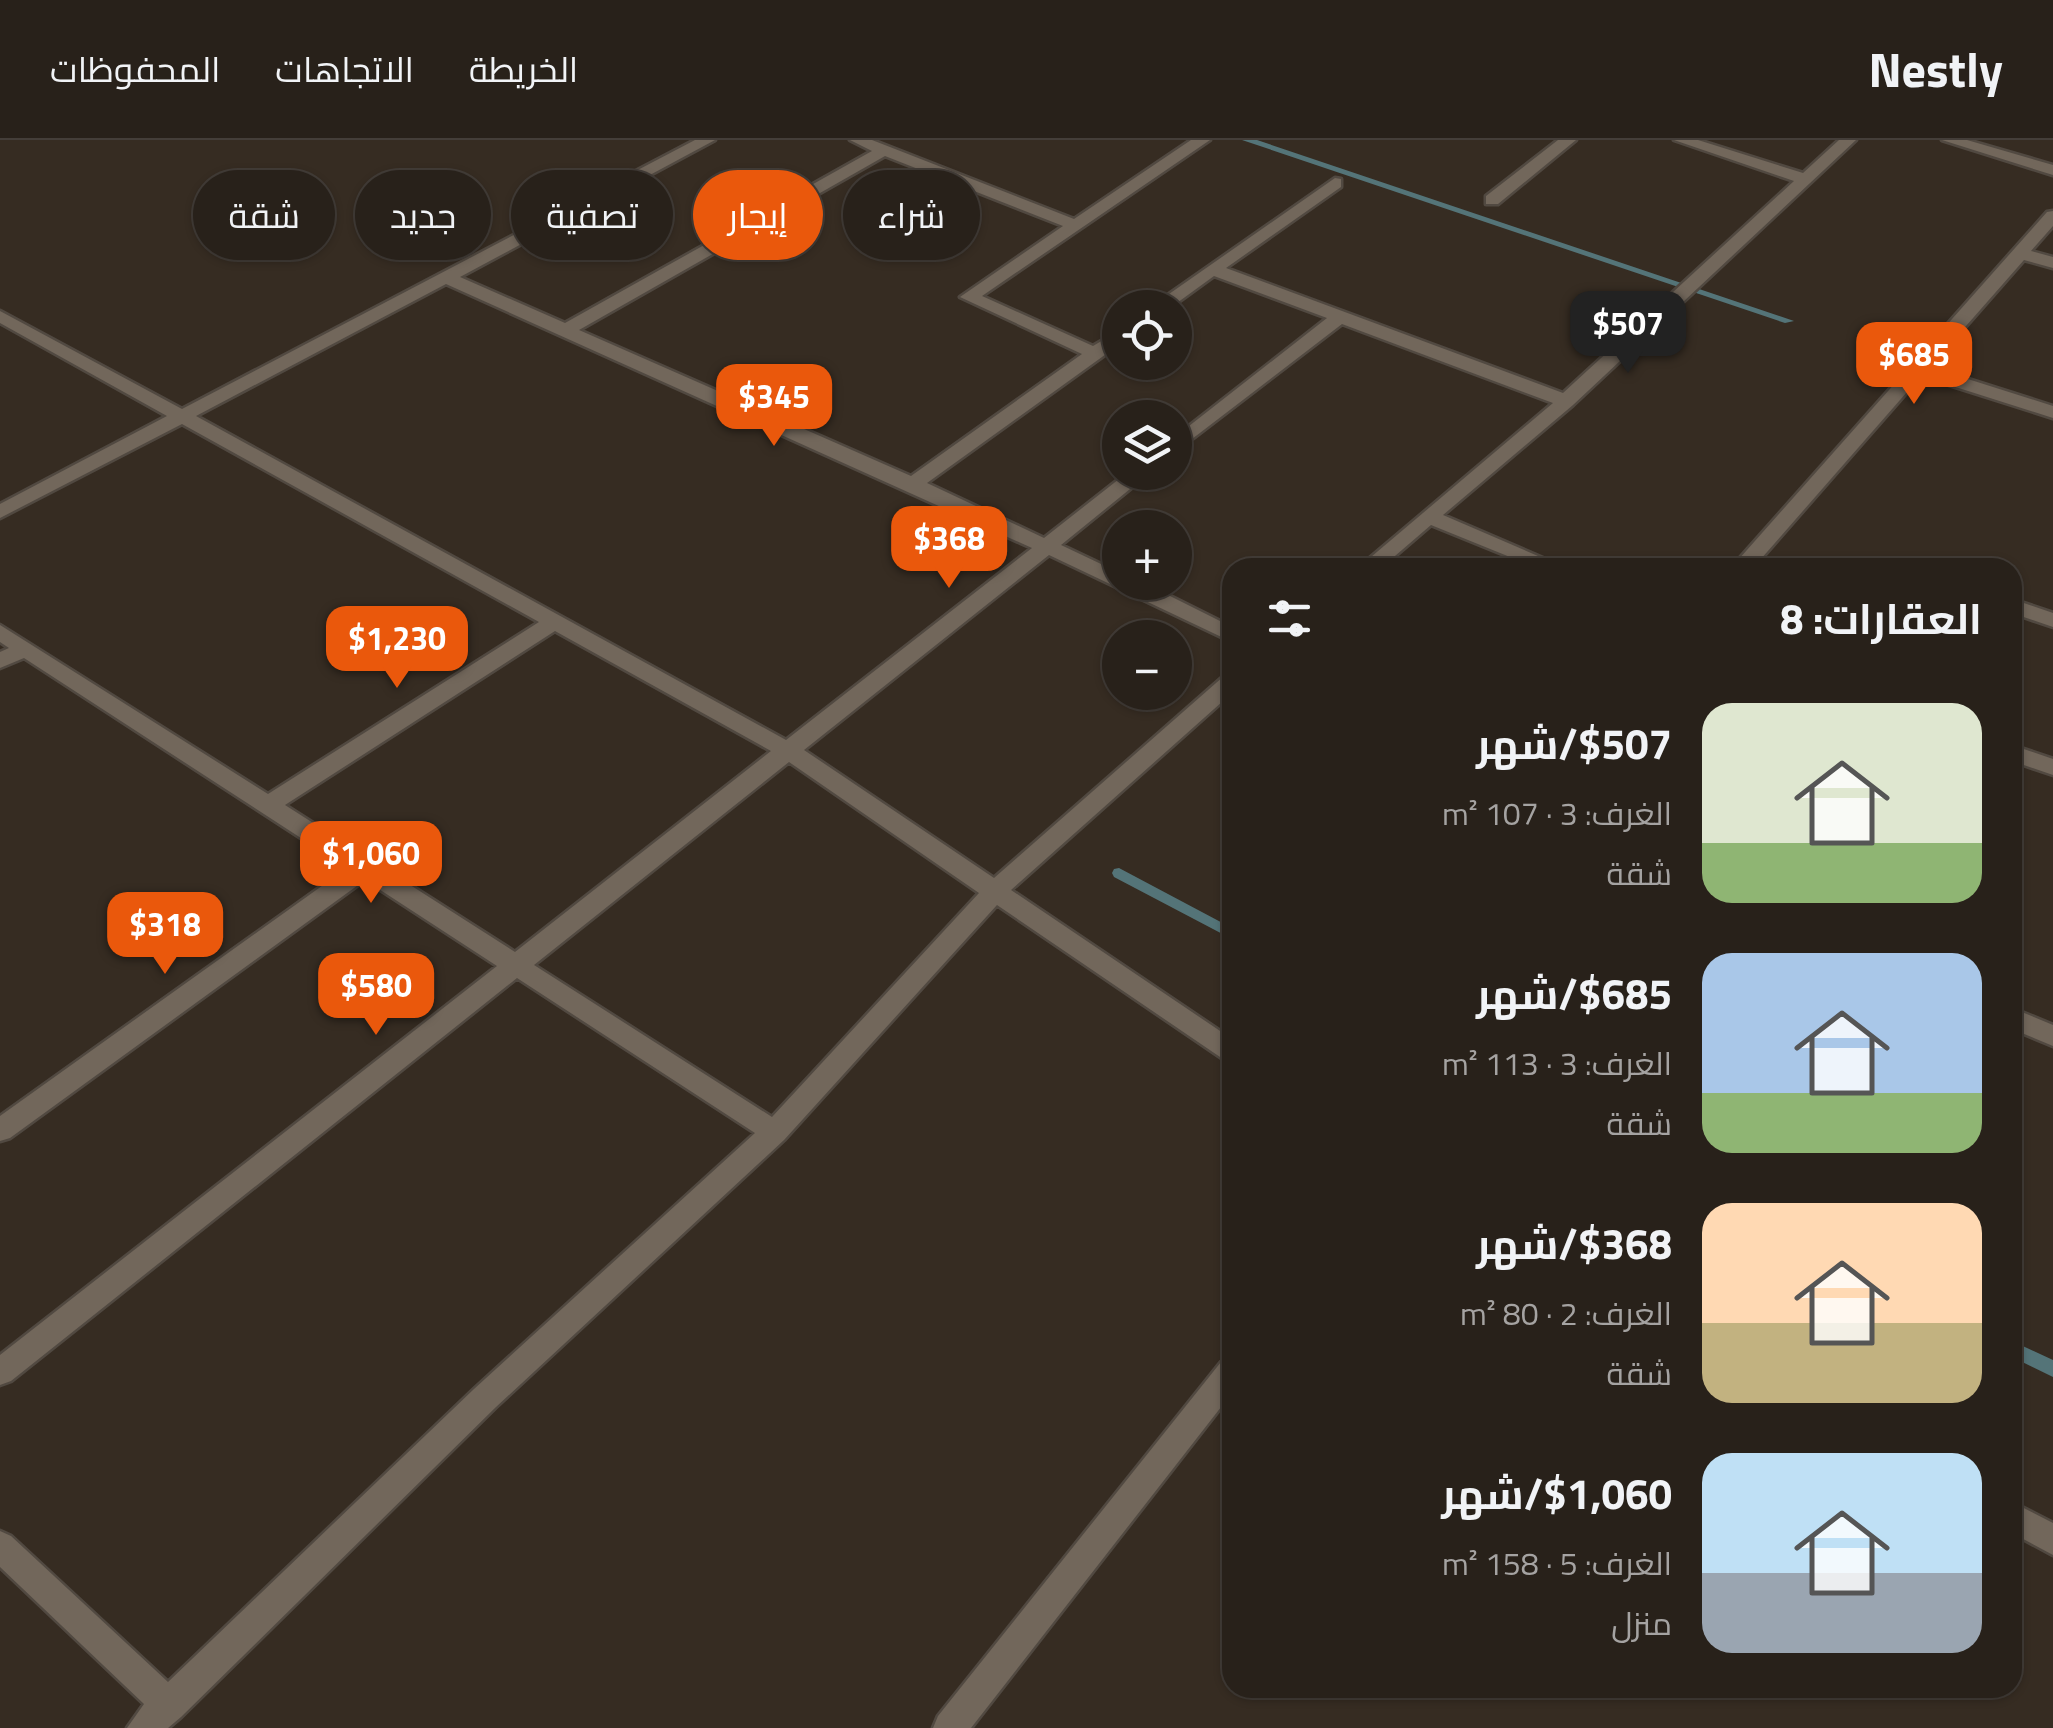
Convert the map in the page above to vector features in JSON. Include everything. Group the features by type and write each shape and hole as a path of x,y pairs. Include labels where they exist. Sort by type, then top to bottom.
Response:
{"street":[{"path":"0,512 707,140"},
{"path":"858,140 1077,226"},
{"path":"1095,353 969,297 1202,140"},
{"path":"1492,200 1568,140"},
{"path":"1682,140 1807,180"},
{"path":"1380,558 1566,401 1848,140"},
{"path":"1950,140 2053,170"},
{"path":"566,330 884,150"},
{"path":"1182,290 1335,183"},
{"path":"1750,558 2053,216"},
{"path":"2020,253 2053,262"},
{"path":"1211,269 1566,401"},
{"path":"447,278 913,484 1102,572"},
{"path":"0,316 184,414 790,752 998,889 1153,1001 1222,1046"},
{"path":"1192,433 1340,317"},
{"path":"913,484 1102,348"},
{"path":"1916,368 2053,412"},
{"path":"0,1372 1118,490"},
{"path":"1430,518 1531,558"},
{"path":"1159,600 1222,630"},
{"path":"2022,608 2053,620"},
{"path":"269,804 554,622"},
{"path":"0,632 774,1132"},
{"path":"0,661 24,649"},
{"path":"144,1728 485,1398 774,1132 998,889 1222,689"},
{"path":"2022,756 2053,767"},
{"path":"0,1130 364,869"},
{"path":"2022,1022 2053,1036"},
{"path":"950,1728 1222,1384"},
{"path":"2022,1522 2053,1540"},
{"path":"0,1546 169,1705"}],"waterway":[{"path":"1247,140 1789,321"},
{"path":"1119,873 1222,929"},
{"path":"2022,1353 2053,1369"}]}
